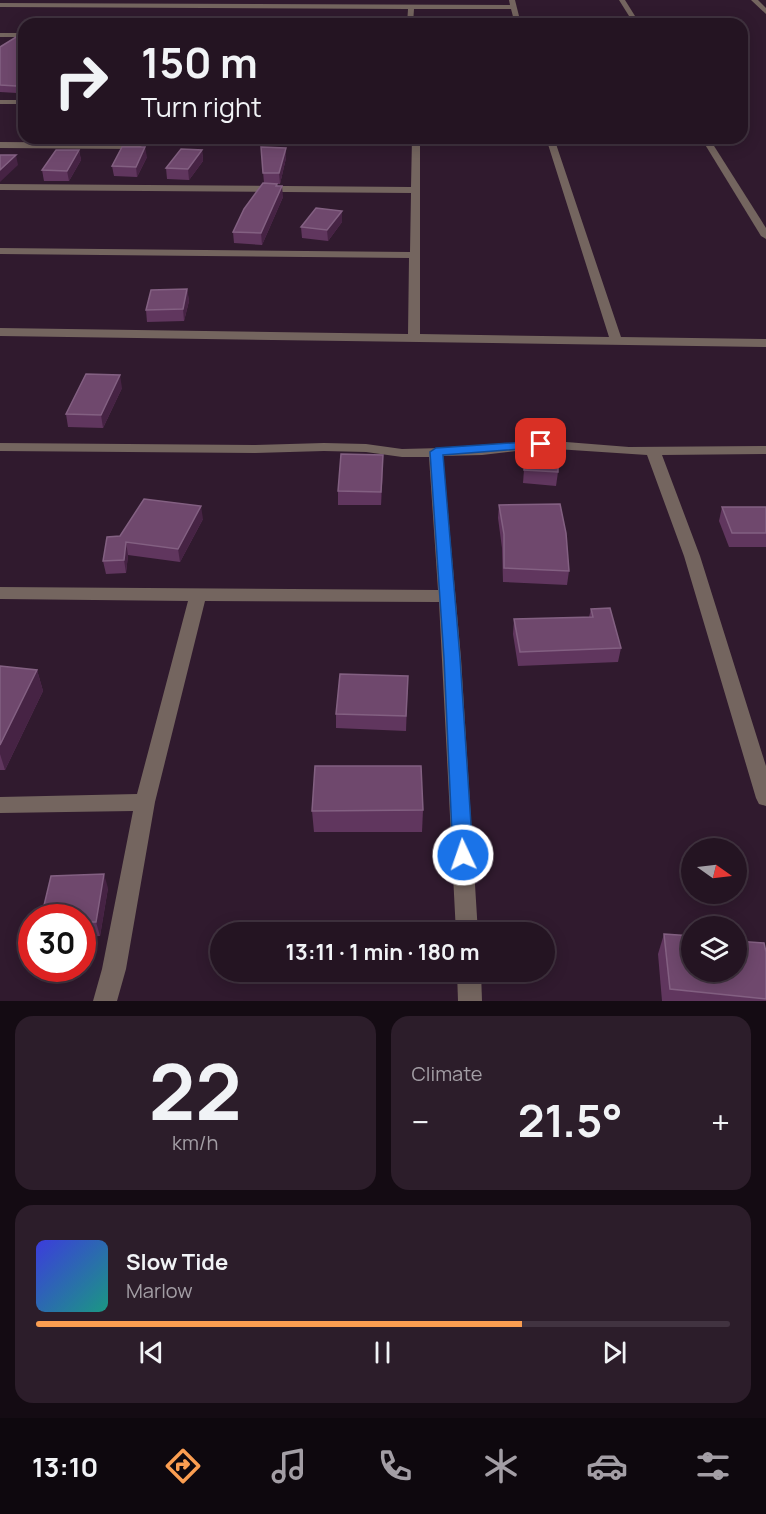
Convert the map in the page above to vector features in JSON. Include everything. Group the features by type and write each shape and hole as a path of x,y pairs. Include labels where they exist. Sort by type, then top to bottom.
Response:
{"street":[{"path":"622,0 633,18"},
{"path":"754,0 766,12"},
{"path":"0,5 98,3 411,7 513,4"},
{"path":"410,18 411,7"},
{"path":"0,34 18,35"},
{"path":"9,43 18,37"},
{"path":"0,102 18,102"},
{"path":"414,337 416,144"},
{"path":"552,144 616,340"},
{"path":"709,144 766,236"},
{"path":"0,145 138,146"},
{"path":"0,187 415,190"},
{"path":"0,251 415,255"},
{"path":"0,332 766,343"},
{"path":"0,447 324,447 366,448 402,453 541,444 653,451 766,450"},
{"path":"653,451 692,556 766,798"},
{"path":"436,452 466,922"},
{"path":"0,593 447,596"},
{"path":"105,1001 114,969 145,802 198,596"},
{"path":"0,805 145,802"},
{"path":"469,982 470,1001"}],"building":[{"path":"18,36 18,83 16,86 0,85 0,47"},
{"path":"122,147 145,147 136,167 112,166"},
{"path":"261,147 286,148 279,173 263,173"},
{"path":"181,149 202,150 188,169 166,168"},
{"path":"56,150 79,150 67,171 42,170"},
{"path":"0,155 16,155 0,170"},
{"path":"263,183 282,186 261,233 233,232 244,209"},
{"path":"316,208 342,211 327,230 301,227"},
{"path":"187,289 183,309 146,310 151,290"},
{"path":"86,374 120,375 101,415 66,414"},
{"path":"526,442 558,445 558,472 524,470"},
{"path":"341,454 383,455 381,492 338,491"},
{"path":"144,499 201,506 178,549 126,542 124,560 103,561 107,537 120,536"},
{"path":"560,504 566,533 569,571 504,568 504,534 499,505"},
{"path":"722,507 766,507 766,533 732,533"},
{"path":"610,608 621,648 520,652 514,619 593,617 591,609"},
{"path":"0,666 37,670 0,745"},
{"path":"340,674 408,676 406,716 336,714"},
{"path":"315,766 421,766 423,810 312,811"},
{"path":"104,874 96,922 96,904 44,904 51,876"},
{"path":"664,934 681,935 681,982 747,982 747,942 764,943 766,999 670,989"}],"route":[{"path":"463,855 452,658 436,452 541,444"}]}
